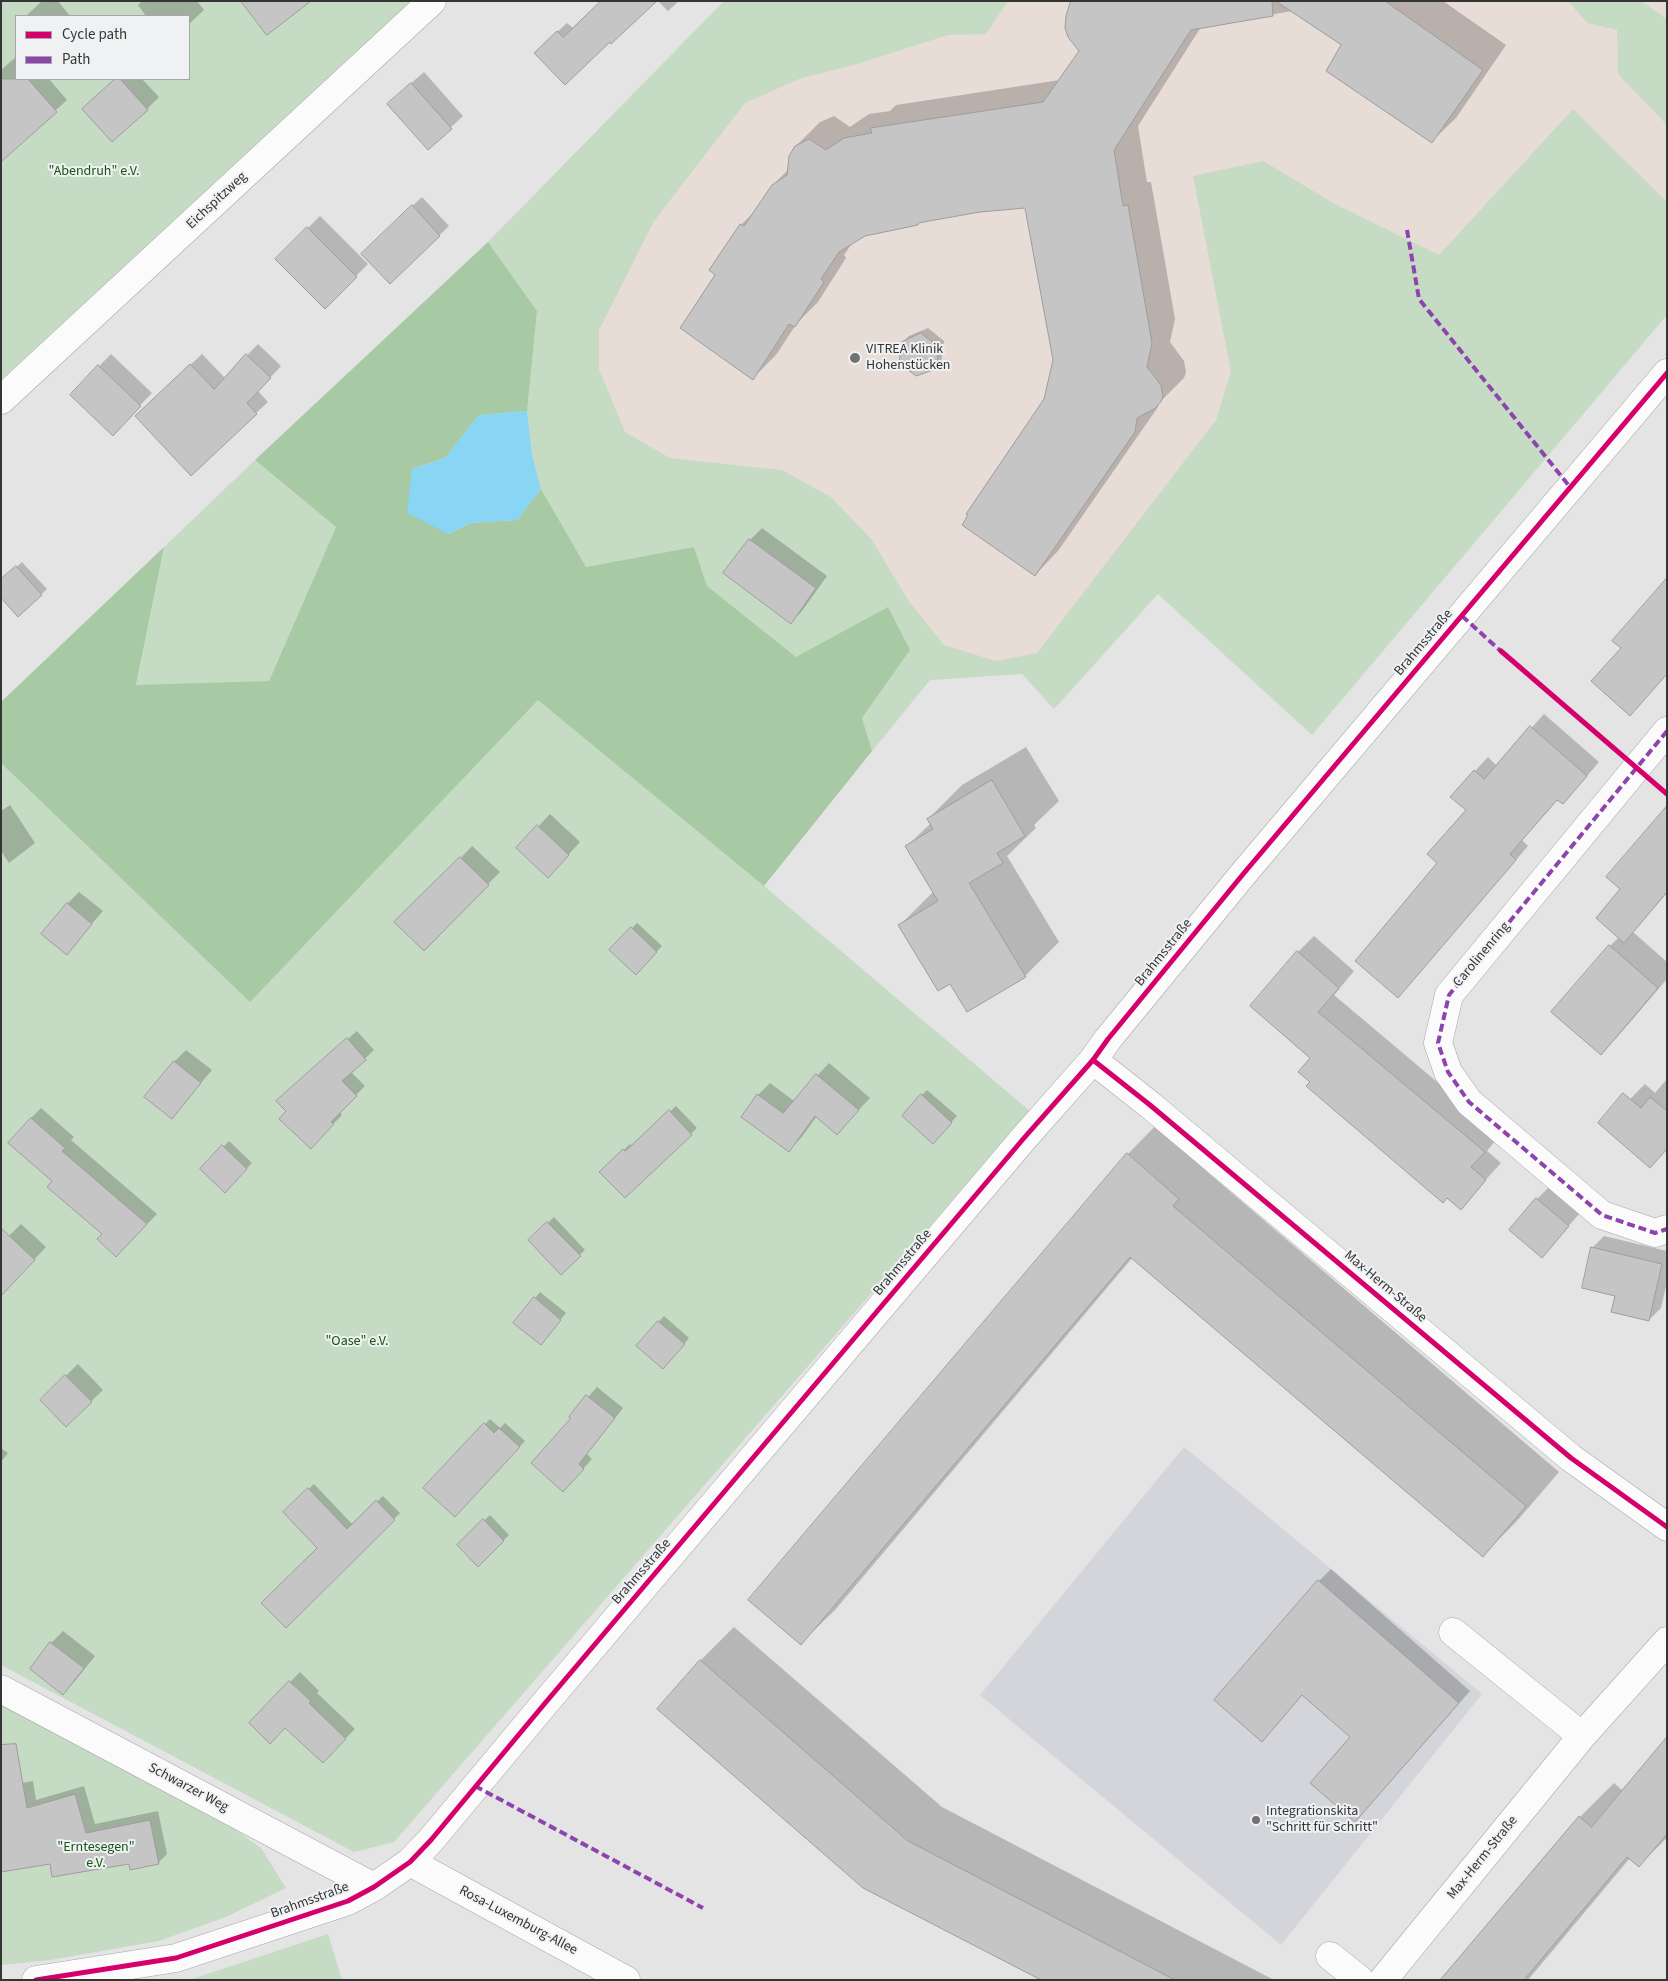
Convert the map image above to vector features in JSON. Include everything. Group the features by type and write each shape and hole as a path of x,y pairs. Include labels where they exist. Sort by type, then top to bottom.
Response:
{"street":[{"name":"Eichspitzweg","path":"1,400 432,1"},
{"name":"Brahmsstraße","path":"36,1980 176,1958 348,1901 374,1887 410,1862 431,1840 552,1694 1024,1138 1093,1060 1108,1038 1233,887 1667,373"},
{"name":"Carolinenring","path":"1667,731 1449,995 1438,1042 1448,1072 1470,1102 1602,1215 1655,1233 1667,1229"},
{"name":"Max-Herm-Straße","path":"1093,1060 1150,1105 1572,1458 1667,1527"},
{"path":"1453,1632 1582,1736"},
{"name":"Max-Herm-Straße","path":"1383,1980 1582,1736 1667,1641"},
{"name":"Schwarzer Weg","path":"1,1689 374,1887"},
{"name":"Rosa-Luxemburg-Allee","path":"410,1862 626,1980"},
{"path":"1330,1956 1360,1980"}],"shaded area":[{"name":"VITREA Klinik Hohenstücken","path":"724,1 1667,1 1667,202 1573,109 1060,671 930,680 764,886 255,460 488,242"},
{"name":"Integrationskita \"Schritt für Schritt\"","path":"1184,1447 1482,1694 1281,1945 980,1695"}],"green space":[{"name":"\"Abendruh\" e.V.","path":"1,1 415,1 1,383"},
{"path":"724,1 1008,1 986,34 948,35 857,64 799,79 745,103 654,221 599,330 599,369 625,432 670,458 782,470 831,497 872,540 908,600 944,645 996,661 1037,653 1216,420 1231,372 1193,176 1263,161 1335,204 1439,255 1573,109 1667,202 1667,315 1312,735 1158,594 1054,709 1022,674 930,680 872,751 862,718 910,650 796,657 707,586 694,547 586,567 541,489 532,455 527,411 537,311 488,242"},
{"path":"1568,1 1641,1 1667,19 1667,125 1618,74 1617,30 1587,23"},
{"path":"488,242 537,311 527,411 479,415 445,458 412,469 448,534 471,523 517,520 541,489 586,567 694,547 707,586 796,657 888,607 910,650 862,718 872,751 764,886 538,700 250,1002 1,763 1,702 164,547 136,685 269,681 336,527 255,460"},
{"path":"255,460 336,527 269,681 136,686 164,547"},
{"name":"\"Oase\" e.V.","path":"538,699 764,886 1030,1111 394,1842 354,1852 1,1665 1,763 250,1001"},
{"name":"\"Erntesegen\" e.V.","path":"1,1701 188,1796 261,1848 286,1888 226,1917 159,1941 51,1960 1,1965"},
{"path":"328,1934 342,1980 189,1980"}],"water":[{"path":"527,411 532,455 541,489 517,520 471,523 448,534 407,513 412,469 445,458 479,415"}],"building":[{"path":"241,1 311,1 267,35"},
{"path":"601,1 657,1 565,85 534,53 557,31 563,37"},
{"path":"1071,1 1272,1 1273,16 1191,30 1114,150 1123,206 1128,205 1152,343 1147,367 1161,385 1163,397 1154,409 1137,418 1135,432 1035,576 962,525 968,515 966,514 1044,399 1053,360 1025,208 980,212 918,223 918,225 865,236 839,252 821,279 824,282 795,327 789,324 753,380 680,328 715,275 709,270 740,224 744,226 772,185 787,175 789,156 795,146 809,139 826,150 844,138 872,133 870,128 1043,102 1079,51 1068,37 1065,28 1066,16"},
{"path":"1276,1 1385,1 1483,70 1432,143 1326,71 1341,45"},
{"path":"1,79 29,80 57,112 1,162"},
{"path":"114,80 121,80 148,110 112,142 82,109"},
{"path":"411,83 452,129 428,150 387,104"},
{"path":"412,205 440,236 390,284 361,254"},
{"path":"307,227 357,277 325,309 275,259"},
{"path":"921,333 939,347 936,369 916,376 899,363 902,342"},
{"path":"246,354 271,378 247,403 257,414 191,476 135,416 190,364 214,389"},
{"path":"98,365 141,406 113,436 70,395"},
{"path":"749,539 816,588 791,624 723,573"},
{"path":"16,566 42,595 18,617 1,598 1,579"},
{"path":"1667,578 1667,674 1630,716 1591,681 1621,648 1612,641"},
{"path":"1530,726 1587,776 1563,804 1557,800 1510,854 1516,860 1398,998 1355,961 1437,863 1427,854 1466,810 1450,797 1474,770 1484,779"},
{"path":"992,780 1025,836 997,853 1003,863 969,883 1026,977 967,1012 950,984 938,991 898,925 938,901 905,846 933,829 927,819"},
{"path":"1667,806 1667,892 1624,943 1596,918 1620,889 1606,877"},
{"path":"537,825 569,855 548,878 516,848"},
{"path":"460,857 489,885 424,951 394,922"},
{"path":"67,903 92,924 67,955 41,934"},
{"path":"631,927 657,952 636,975 609,950"},
{"path":"1609,945 1658,988 1601,1055 1551,1012"},
{"path":"1297,951 1339,988 1318,1012 1485,1152 1471,1167 1486,1180 1461,1210 1447,1198 1443,1203 1306,1086 1310,1082 1298,1072 1310,1058 1250,1006"},
{"path":"347,1038 366,1060 342,1081 357,1096 331,1122 334,1124 311,1149 279,1119 286,1111 276,1101"},
{"path":"174,1061 201,1083 172,1119 144,1097"},
{"path":"816,1074 859,1110 837,1135 815,1116 789,1152 741,1117 757,1094 783,1113"},
{"path":"1623,1093 1641,1108 1650,1097 1667,1111 1667,1149 1650,1168 1598,1123"},
{"path":"921,1094 952,1123 933,1144 902,1116"},
{"path":"669,1110 692,1135 625,1198 599,1172 623,1149 625,1151"},
{"path":"31,1118 65,1148 62,1151 147,1224 116,1257 97,1239 102,1234 47,1187 52,1181 8,1143"},
{"path":"222,1145 247,1169 225,1193 200,1169"},
{"path":"1127,1153 1179,1199 1173,1206 1526,1506 1483,1557 1130,1257 801,1645 748,1600"},
{"path":"1536,1198 1569,1226 1542,1258 1509,1230"},
{"path":"547,1222 581,1256 561,1275 528,1240"},
{"path":"1,1228 35,1260 1,1296"},
{"path":"1591,1247 1662,1264 1649,1321 1611,1312 1615,1296 1582,1288"},
{"path":"534,1297 561,1320 541,1345 513,1323"},
{"path":"658,1321 685,1344 663,1369 636,1346"},
{"path":"65,1375 92,1402 66,1427 40,1400"},
{"path":"586,1395 615,1418 579,1464 584,1469 563,1492 531,1463 571,1418 569,1417"},
{"path":"484,1423 494,1433 499,1428 520,1447 455,1517 423,1488"},
{"path":"308,1488 347,1529 376,1500 395,1520 286,1628 261,1603 317,1548 283,1512"},
{"path":"483,1519 504,1541 478,1567 457,1545"},
{"path":"1318,1580 1459,1703 1355,1822 1310,1783 1350,1737 1302,1695 1262,1742 1214,1700"},
{"path":"50,1642 84,1668 63,1695 30,1669"},
{"path":"700,1660 908,1841 1175,1980 1041,1980 863,1888 657,1709"},
{"path":"289,1681 311,1701 309,1703 346,1739 323,1763 285,1728 270,1744 249,1723"},
{"path":"1667,1737 1667,1834 1639,1867 1627,1857 1524,1980 1440,1980 1579,1816 1591,1827"},
{"path":"16,1744 27,1808 75,1794 86,1833 150,1820 159,1864 130,1870 129,1864 52,1877 50,1864 1,1872 1,1745"}],"marked path":[{"path":"1407,230 1419,299 1570,487"},
{"path":"1462,616 1504,654"},
{"path":"1667,731 1449,995 1438,1043 1448,1072 1469,1102 1602,1215 1655,1233 1667,1229"},
{"path":"475,1786 703,1908"}],"cycle path":[{"path":"36,1980 176,1958 348,1901 374,1887 410,1862 431,1840 1024,1138 1093,1060 1108,1039 1244,873 1667,373"},
{"path":"1501,651 1667,794"},
{"path":"1093,1060 1150,1105 1571,1458 1667,1527"}],"place":[{"name":"VITREA Klinik Hohenstücken","path":"855,358"},
{"name":"Integrationskita \"Schritt für Schritt\"","path":"1256,1820"}]}
